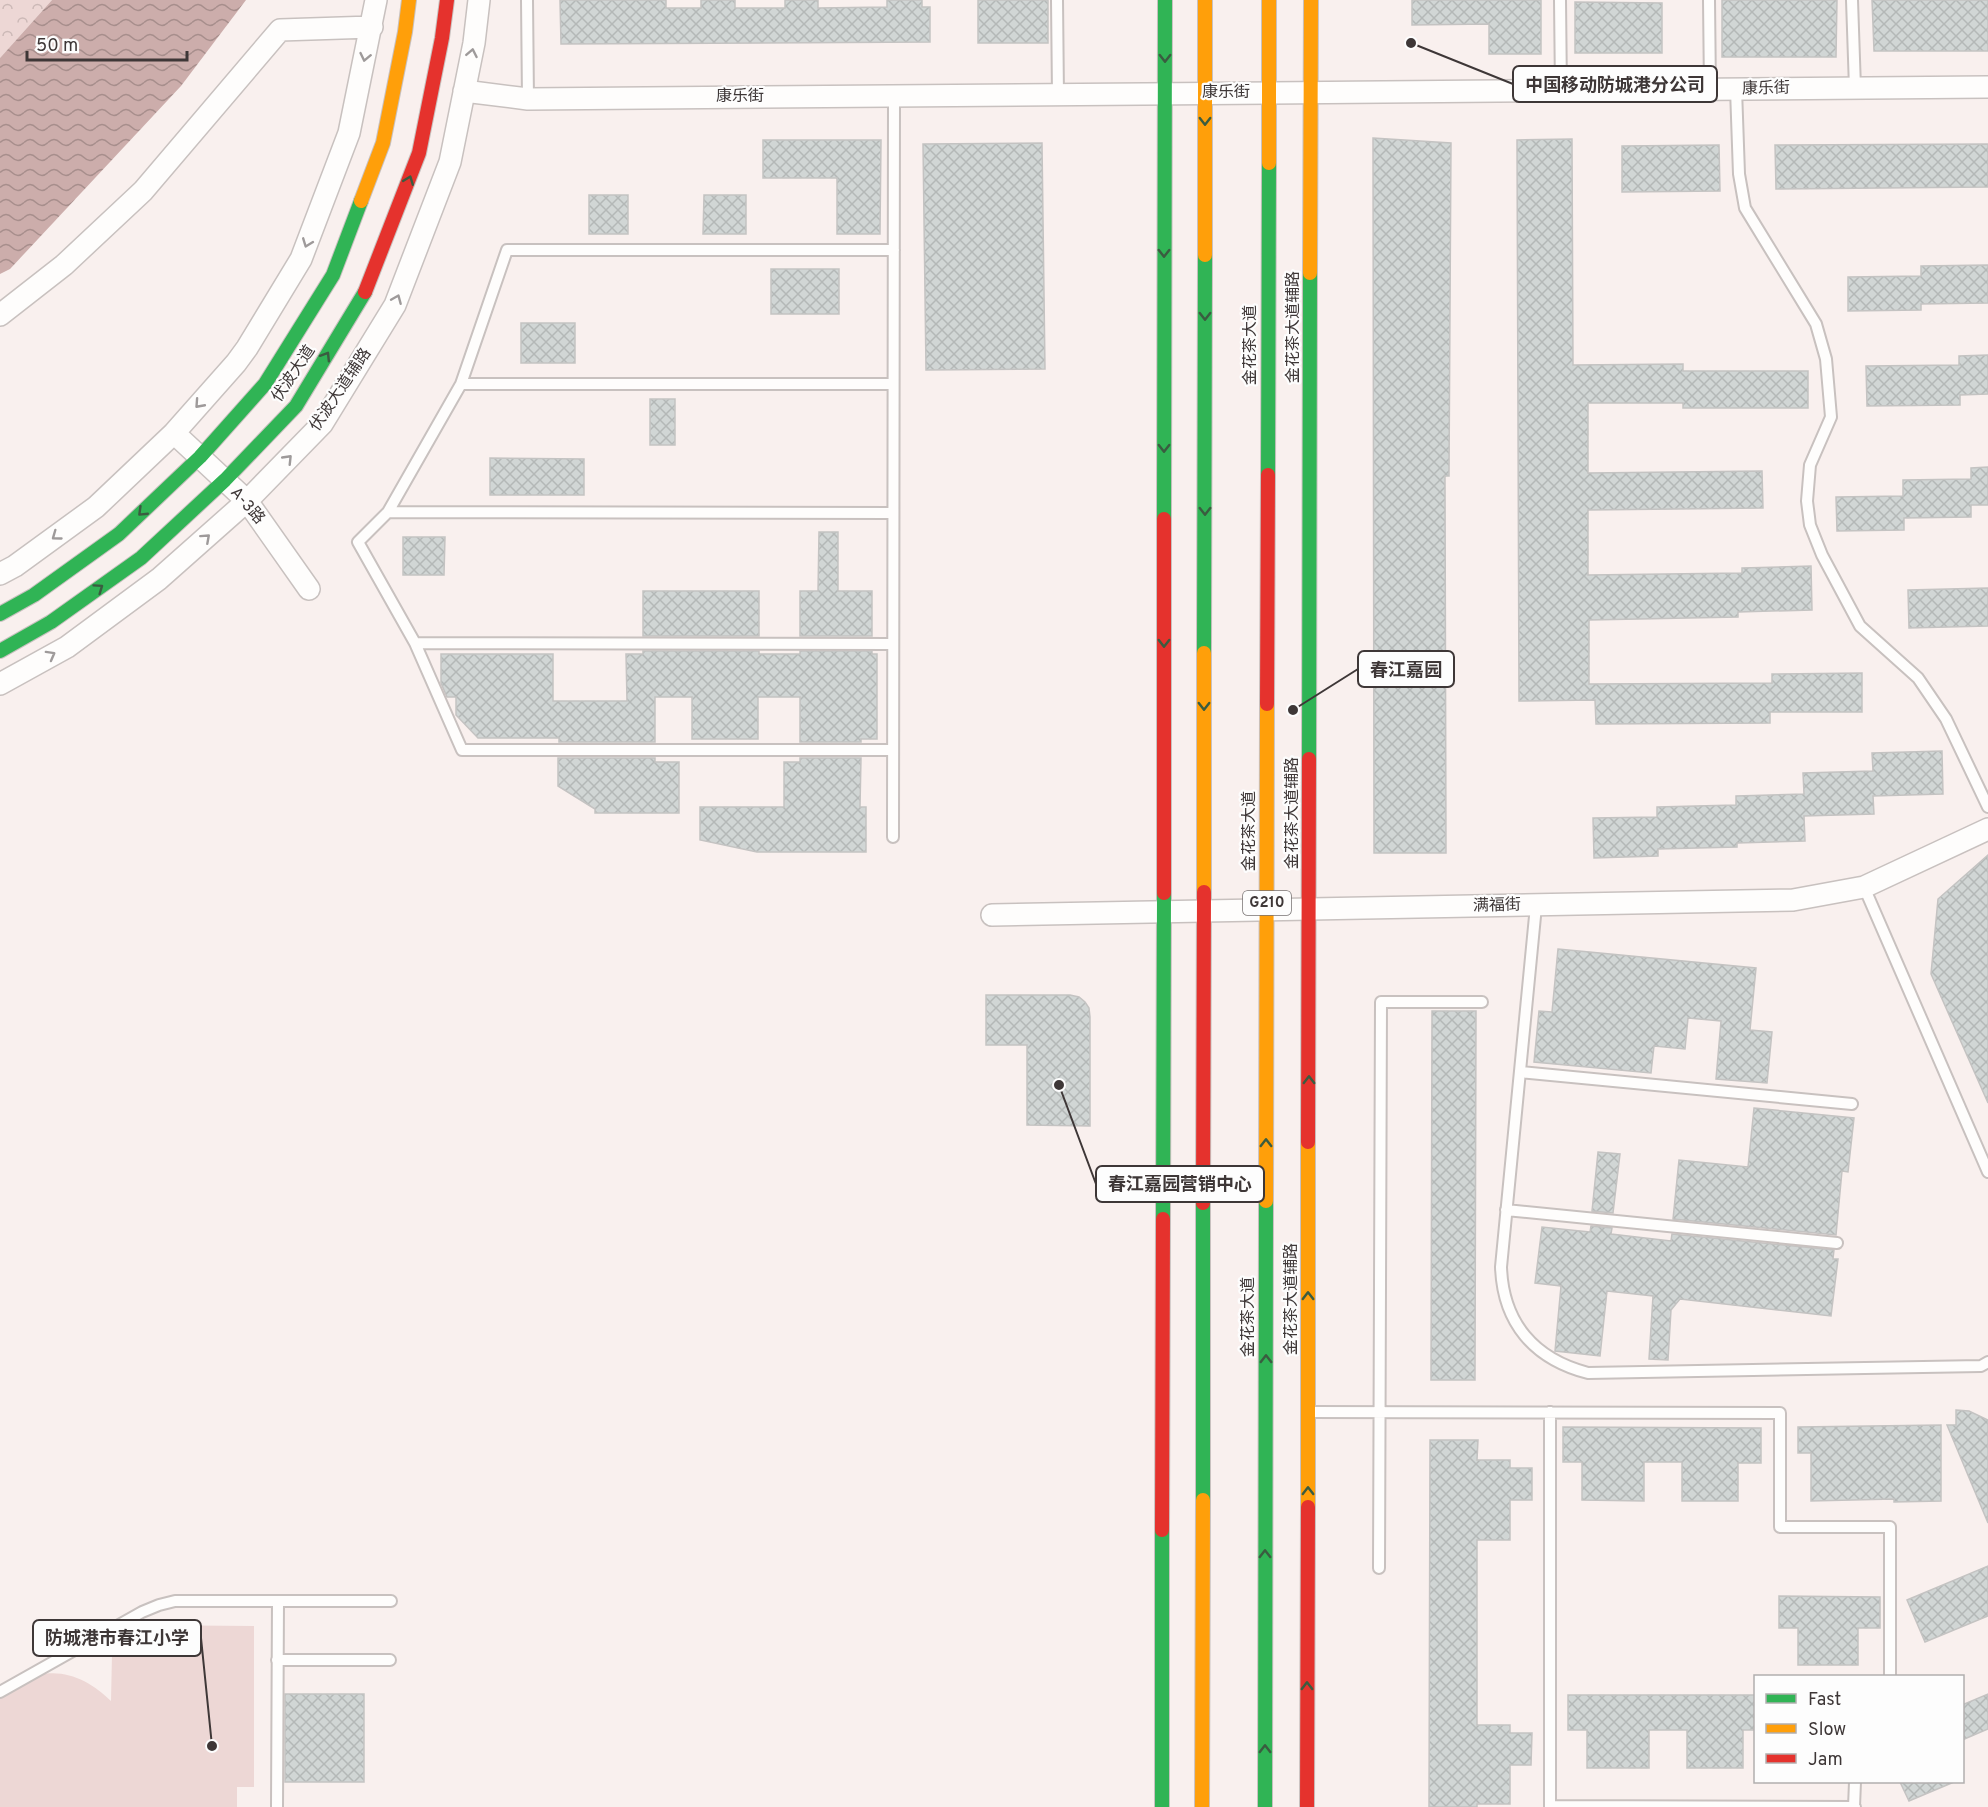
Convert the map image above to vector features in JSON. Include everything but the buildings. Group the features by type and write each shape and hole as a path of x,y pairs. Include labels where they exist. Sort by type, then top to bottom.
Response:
{"main road":[{"name":"伏波大道","path":"0,614 34,595 119,534 200,457 265,384 333,275 383,143 409,0"},
{"name":"伏波大道","path":"0,651 51,622 124,571 225,480 296,406 366,291 419,153 442,38 447,0"},
{"path":"1162,1807 1165,0"},
{"path":"1202,1807 1205,0"},
{"name":"金花茶大道","path":"1265,1807 1269,0"},
{"name":"金花茶大道辅路","path":"1307,1807 1311,0"}],"street":[{"path":"0,574 15,566 96,507 174,433 236,363 301,259 349,133 376,0"},
{"name":"伏波大道辅路","path":"0,684 67,647 141,594 247,501 322,424 395,305 450,162 474,43 479,0"},
{"path":"0,315 64,265 142,191 280,30 372,27"},
{"name":"康乐街","path":"464,91 528,99 1988,87"},
{"name":"A-3路","path":"174,433 247,501 309,589"},
{"name":"满福街","path":"992,915 1793,900 1864,887 1988,829"}],"lane":[{"path":"527,0 528,99"},
{"path":"1057,0 1058,95"},
{"path":"1560,0 1561,91"},
{"path":"1709,0 1710,90"},
{"path":"1852,0 1855,88"},
{"path":"1736,89 1739,174 1745,208 1816,324 1826,359 1831,417 1810,465 1806,501 1810,525 1822,555 1860,626 1918,678 1946,719 1988,807"},
{"path":"893,837 894,96"},
{"path":"893,750 462,750 415,643 358,542 388,512 461,384 507,250 894,250"},
{"path":"461,384 893,384"},
{"path":"388,512 893,513"},
{"path":"415,643 893,644"},
{"path":"1864,887 1988,1172"},
{"path":"1536,906 1501,1267 1509,1312 1522,1332 1540,1351 1571,1368 1588,1373 1980,1366 1988,1362"},
{"path":"1379,1568 1381,1002 1482,1002"},
{"path":"1520,1072 1852,1104"},
{"path":"1506,1210 1837,1243"},
{"path":"1308,1412 1780,1413 1780,1527 1890,1527 1890,1675"},
{"path":"1550,1412 1550,1807 1855,1807 1854,1783"},
{"path":"0,1692 141,1612 175,1601 391,1601"},
{"path":"277,1807 278,1601"},
{"path":"277,1660 390,1660"}],"green space":[{"path":"0,0 52,0 0,58"},
{"path":"133,1625 254,1626 254,1787 237,1787 237,1807 0,1807 0,1696 38,1675 59,1673 78,1678 96,1688 111,1701 112,1654 133,1654"}],"water":[{"path":"52,0 246,0 181,86 10,269 0,274 0,58"}],"traffic: fast":[{"path":"1164,519 1165,0"},
{"path":"1268,475 1269,163"},
{"path":"0,614 34,595 119,534 200,457 265,384 333,275 361,201"},
{"path":"1204,653 1205,255"},
{"path":"1309,759 1310,273"},
{"path":"0,651 51,622 141,558 225,480 296,406 365,292"},
{"path":"1163,1219 1164,893"},
{"path":"1265,1807 1266,1201"},
{"path":"1203,1203 1203,1500"},
{"path":"1162,1530 1162,1807"}],"traffic: slow":[{"path":"361,201 383,143 409,0"},
{"path":"1205,0 1205,255"},
{"path":"1269,0 1269,163"},
{"path":"1310,273 1311,0"},
{"path":"1204,653 1204,892"},
{"path":"1266,1201 1267,704"},
{"path":"1308,1142 1308,1507"},
{"path":"1202,1807 1203,1500"}],"traffic: jam":[{"path":"365,292 419,153 442,38 447,0"},
{"path":"1267,704 1268,475"},
{"path":"1164,519 1164,893"},
{"path":"1308,1142 1309,759"},
{"path":"1203,1203 1204,892"},
{"path":"1162,1530 1163,1219"},
{"path":"1307,1807 1308,1507"}],"place":[{"name":"中国移动防城港分公司","path":"1411,43"},
{"name":"春江嘉园","path":"1293,710"},
{"name":"春江嘉园营销中心","path":"1059,1085"},
{"name":"防城港市春江小学","path":"212,1746"}]}
